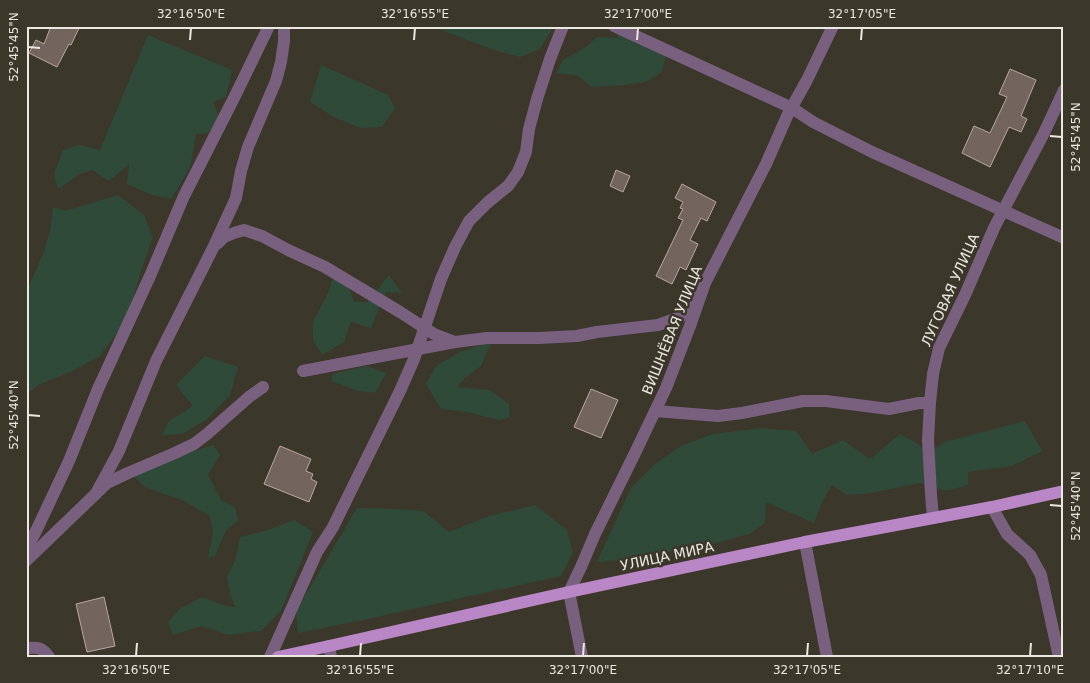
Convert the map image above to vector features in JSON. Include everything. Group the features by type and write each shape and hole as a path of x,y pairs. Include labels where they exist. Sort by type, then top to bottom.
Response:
{"main road":[{"name":"УЛИЦА МИРА","path":"278,657 330,652 569,592 805,542 992,507 1064,491"}],"street":[{"path":"26,550 69,461 98,389 150,276 184,196 269,26"},
{"path":"95,495 119,451 156,361 236,198 248,147 276,81 281,62 284,26"},
{"path":"270,657 317,552 332,527 400,391 417,349 441,279 455,247 469,221 486,203 508,186 518,172 526,152 529,129 537,99 563,26"},
{"path":"614,26 792,108 813,122 872,152 1064,238"},
{"name":"ВИШНЁВАЯ УЛИЦА","path":"569,592 666,388 705,283 766,164 792,108 808,80 833,26"},
{"name":"ЛУГОВАЯ УЛИЦА","path":"933,518 928,440 933,374 939,348 1002,211 1064,90"},
{"path":"1050,119 1064,116"},
{"path":"213,248 234,232 244,230 262,236 325,267 434,334 455,342"},
{"path":"303,372 455,342 487,338 577,336 658,325 680,317 692,306 705,283"},
{"path":"26,561 108,483 194,444 249,397 264,387"},
{"path":"655,411 718,416 803,401 826,401 889,409 918,403 930,403"},
{"path":"992,507 1007,534 1030,555 1041,575 1058,657"},
{"path":"805,542 827,657"},
{"path":"569,592 582,657"},
{"path":"26,648 37,647 45,650 49,657"}],"green space":[{"path":"431,26 553,26 553,28 540,49 520,57 494,50"},
{"path":"615,26 666,55 662,72 645,82 592,87 578,76 556,73 563,60 586,47 597,37 618,38"},
{"path":"148,35 232,70 226,97 213,102 220,119 208,133 196,134 190,168 171,199 152,195 127,184 129,164 109,181 92,170 80,174 58,189 54,174 63,150 79,145 100,150"},
{"path":"321,65 388,95 395,108 382,127 360,128 332,116 310,102"},
{"path":"118,195 144,215 153,237 127,319 99,357 70,372 38,385 26,395 26,293 43,254 50,231 53,207 65,211"},
{"path":"335,272 347,282 354,302 368,302 389,275 402,293 386,292 371,328 351,322 344,342 322,355 313,340 313,322 328,293"},
{"path":"492,341 481,366 465,378 457,387 490,390 509,404 510,417 499,420 466,412 441,409 426,384 436,366 460,352"},
{"path":"205,356 238,367 230,395 207,419 182,434 162,435 169,421 193,406 176,385"},
{"path":"366,366 386,373 375,393 357,391 331,381 333,374"},
{"path":"1025,421 1042,451 1012,466 968,472 968,485 947,491 920,483 872,493 847,495 832,485 822,502 814,523 766,502 765,523 749,534 713,544 624,560 597,562 631,488 655,464 681,446 712,434 762,428 796,431 812,454 843,440 870,459 900,434 918,444 928,454 944,442"},
{"path":"213,445 220,455 208,475 221,500 235,507 238,521 226,530 215,556 208,558 213,533 210,516 184,501 145,487 134,476 175,457"},
{"path":"535,505 567,530 573,553 561,576 298,633 296,611 357,508 423,511 449,532 489,516"},
{"path":"294,520 313,532 281,611 261,631 228,635 202,626 173,635 168,622 179,609 203,597 222,605 235,607 227,577 235,560 240,537 262,532"}],"building":[{"path":"51,26 80,26 57,67 29,53 36,40 44,44"},
{"path":"1010,69 1036,80 1021,116 1027,119 1021,132 1009,127 990,167 962,153 974,126 990,133 1007,97 999,94"},
{"path":"616,170 630,176 623,192 610,186"},
{"path":"682,184 716,202 707,221 701,218 690,240 698,244 686,270 680,267 672,284 656,276 683,220 678,218 683,209 680,208 683,202 675,198"},
{"path":"591,389 618,400 601,438 574,427"},
{"path":"280,446 311,459 306,471 313,474 311,479 317,482 309,502 264,484"},
{"path":"104,597 115,646 87,652 76,604"}]}
